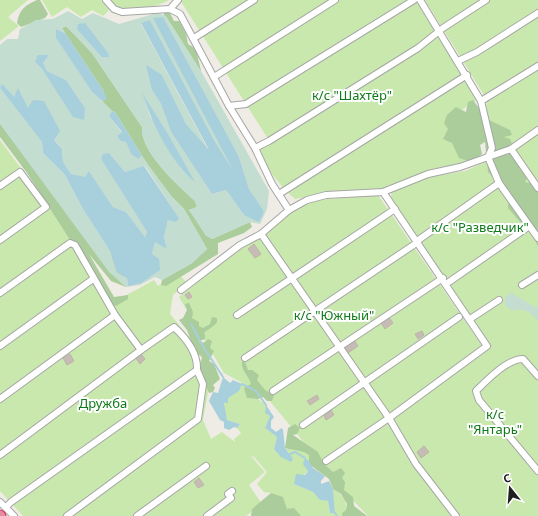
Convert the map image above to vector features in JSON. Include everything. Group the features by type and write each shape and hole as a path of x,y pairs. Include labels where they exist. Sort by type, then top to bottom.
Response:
{"street":[{"path":"106,0 114,9 122,12 170,9 180,14 229,106 255,148 272,184 289,210"},
{"path":"170,9 178,0"},
{"path":"194,38 254,0"},
{"path":"214,77 335,0"},
{"path":"229,106 246,104 414,0"},
{"path":"420,0 440,30 481,100 492,148 488,158 499,183 528,227 538,238"},
{"path":"255,148 269,141 418,48 440,30 486,0"},
{"path":"458,61 477,52 538,13"},
{"path":"481,100 538,66"},
{"path":"279,194 466,75"},
{"path":"181,290 240,245 262,234 289,210 307,200 326,195 383,192 428,174 460,167 511,149 538,130"},
{"path":"511,149 538,187"},
{"path":"0,186 20,172 46,207 0,240"},
{"path":"245,358 316,312 418,242 499,183"},
{"path":"326,461 389,418 486,346 470,319 383,192"},
{"path":"237,315 395,209"},
{"path":"273,391 339,346 528,227"},
{"path":"262,234 389,418 416,464 456,516"},
{"path":"0,293 70,243 75,245 93,279 115,315 141,350"},
{"path":"522,285 538,274"},
{"path":"0,346 93,279"},
{"path":"470,319 499,300"},
{"path":"0,399 115,315"},
{"path":"303,425 459,317"},
{"path":"0,456 174,327 185,337 197,360 197,370 203,384 198,419 67,516"},
{"path":"538,376 523,359 517,359 490,376 476,391 478,400 538,471"},
{"path":"6,507 197,370"},
{"path":"137,516 206,466"},
{"path":"207,516 231,498 228,494 232,490"},
{"path":"0,502 14,516"}],"green space":[{"path":"0,0 28,0 8,17 19,26 0,41"},
{"path":"40,0 48,14 45,18 21,27 17,23 21,11 26,6"},
{"path":"42,0 101,0 109,10 103,16 92,10 81,17 67,7 52,17"},
{"path":"109,0 169,0 159,5 126,11 121,10"},
{"name":"к/с \"Шахтёр\"","path":"180,0 416,0 478,99 447,120 467,163 432,169 381,189 325,193 295,199 284,189 270,170 260,149 270,142"},
{"path":"425,0 538,0 538,516 368,516 344,491 264,394 247,398 258,399 266,405 266,413 270,416 265,428 277,437 274,449 290,454 285,448 300,451 309,455 309,461 305,459 308,471 294,484 313,492 320,500 328,501 330,513 335,513 333,489 346,503 346,510 342,513 342,516 301,516 287,510 271,493 264,492 257,484 267,472 254,457 251,456 265,472 249,485 262,504 246,516 23,516 0,491 0,140 74,240 114,302 154,280 158,286 178,273 187,283 173,295 170,314 190,338 210,382 203,420 211,439 222,432 235,442 234,439 241,433 237,428 240,424 227,420 224,406 229,397 238,390 242,384 246,385 224,373 179,297 242,246 264,236 294,210 316,200 378,195 485,350 490,347 391,197 392,190 425,178 465,171 507,153 489,121 486,107 487,100"},
{"path":"68,11 82,19 93,13 119,24 157,13 166,16 201,71 269,191 267,209 260,224 250,222 212,239 206,236 189,210 197,207 195,201 170,177 153,157 143,137 142,127 92,53 66,26 62,28 65,33 56,29 56,38 92,92 112,111 109,116 122,133 117,136 126,142 131,154 138,159 142,156 171,196 184,209 207,249 192,263 162,280 155,277 140,285 126,287 109,272 0,124 0,88 0,45 7,39 18,39 20,29 36,20 53,19","holes":["150,20 214,140 237,176 220,124 239,157 249,189 264,211 244,215 226,190 212,194 171,132 161,104 152,90 162,75 186,124 210,153 141,24","49,55 43,63 47,71 66,80 85,108 73,116 42,69 35,62","2,85 14,98 28,108 62,149 63,162 71,174 85,178 89,171 113,207 126,212 145,237 147,232 101,159 109,153 125,172 145,166 179,218 168,220 164,237 167,249 155,241 152,254 128,286 127,278 117,272 110,251 83,209 65,175 43,153 42,142 0,88","143,95 167,132 194,181 150,116"]},
{"path":"169,11 174,21 179,21 186,34 188,44 196,49 201,71 195,71 164,17 164,12"},
{"path":"66,26 92,53 142,127 143,137 153,157 170,177 195,201 197,207 189,210 212,239 250,222 252,227 244,233 218,243 218,254 166,286 161,285 162,280 192,263 207,249 184,209 171,196 147,164 115,112 102,101 106,99 103,90 62,28"},
{"path":"0,90 127,278 126,287 111,281 89,254 114,297 128,295 128,299 116,306 112,305 27,173 0,137"},
{"path":"473,100 487,119 510,130 512,135 504,137 510,139 512,144 507,149 527,178 525,182 534,184 538,193 538,247 528,223 520,222 508,208 509,195 501,190 500,176 493,177 488,172 485,142 480,145 482,154 471,162 459,158 452,143 443,139 448,129 444,123 447,115 456,107 466,112 468,102"},
{"path":"511,292 535,308 538,305 538,321 526,311 512,311 505,305 505,298"},
{"path":"189,303 193,312 192,318 199,322 199,326 203,328 210,324 212,317 217,318 216,324 204,333 205,339 199,341 200,343 205,342 208,339 212,341 210,348 214,351 209,361 214,364 220,379 213,385 215,388 213,392 209,393 199,371 202,357 195,352 187,330 179,320 183,318 187,310 185,304"},
{"path":"242,362 245,362 248,370 252,370 259,375 257,380 265,390 274,395 272,401 267,401 263,397 258,399 247,398 244,388 251,384 244,371"},
{"path":"295,424 300,428 297,434 293,435 318,452 324,464 333,472 341,468 345,473 342,478 345,482 344,490 353,497 354,506 367,516 342,516 342,513 346,510 347,504 341,494 333,489 329,479 309,464 309,455 300,451 285,448 288,428"},
{"path":"271,493 283,497 287,509 294,508 301,516 251,516 252,509"}],"water":[{"path":"163,17 239,157 249,189 264,211 259,222 244,215 226,190 212,194 171,132 161,104 152,90 146,65 162,75 186,124 209,150 141,23 150,20 214,140 233,170 153,18"},
{"path":"85,23 108,53 109,57 102,57 77,29 78,24"},
{"path":"56,29 65,33 103,90 107,99 102,101 92,92 56,38"},
{"path":"38,55 49,55 43,63 47,71 66,80 85,108 84,120 73,117 42,69 35,62"},
{"path":"2,84 14,97 18,88 28,108 33,100 44,101 60,131 54,140 62,149 63,162 71,174 85,177 89,171 113,207 126,212 145,237 147,232 101,159 103,154 109,153 125,172 144,166 179,218 176,222 168,220 164,237 167,249 155,242 152,254 159,259 160,270 141,283 128,286 127,278 117,272 110,251 83,209 65,175 43,153 42,142 0,88"},
{"path":"142,93 167,132 195,182 177,163 163,141 151,117"},
{"path":"112,111 115,112 142,156 138,159 131,154 126,142 121,141 117,136 122,132 109,116"},
{"path":"223,377 230,383 233,380 242,384 239,391 228,398 228,403 224,403 227,420 240,424 237,428 234,427 229,430 224,428 224,422 220,420 209,401 213,392 218,393"},
{"path":"266,405 274,417 271,421 271,428 276,432 282,428 283,430 285,448 293,459 291,462 281,457 274,449 277,437 265,428 270,416 265,413"},
{"path":"305,458 309,461 313,468 325,476 321,481 321,484 329,481 333,489 335,513 330,513 328,501 320,500 313,492 294,484 296,474 305,475 308,471 303,464"}],"building":[{"path":"254,244 261,254 255,258 248,249"},
{"path":"189,292 192,297 188,299 185,295"},
{"path":"388,316 393,323 385,329 380,321"},
{"path":"422,331 424,335 418,339 415,334"},
{"path":"354,340 358,346 348,353 344,347"},
{"path":"70,354 74,361 67,365 63,358"},
{"path":"141,354 145,359 140,364 136,358"},
{"path":"317,395 319,399 310,405 307,401"},
{"path":"331,410 334,415 326,420 323,414"},
{"path":"424,446 429,452 421,458 417,452"},
{"path":"199,478 204,485 198,488 194,482"}],"waterway":[{"path":"191,324 204,348 223,377"},
{"path":"242,384 256,391 266,405"},
{"path":"290,454 295,452 305,458"}],"park label":[{"name":"к/с \"Разведчик\"","path":"480,227"},
{"name":"к/с \"Южный\"","path":"334,315"},
{"name":"Дружба","path":"103,403"},
{"name":"к/с \"Янтарь\"","path":"495,422"}]}
